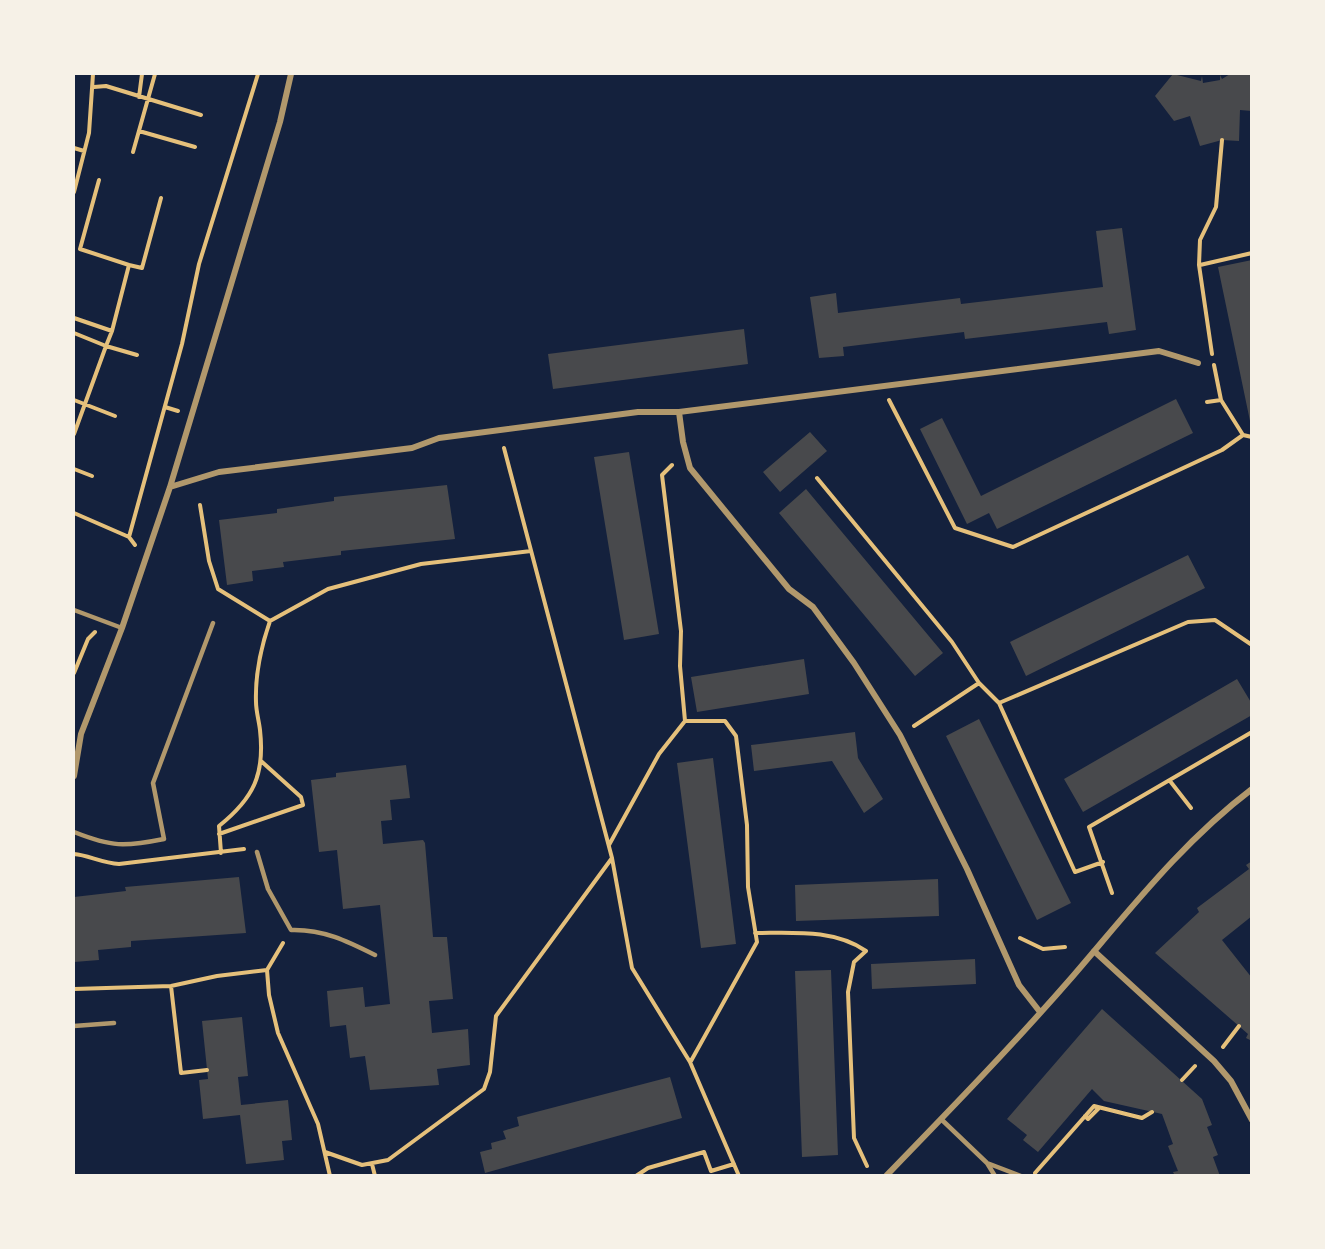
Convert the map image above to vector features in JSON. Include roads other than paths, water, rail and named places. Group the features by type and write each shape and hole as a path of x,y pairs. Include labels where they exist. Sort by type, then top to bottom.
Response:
{"street":[{"path":"74,776 81,734 122,628 170,487 280,122 291,74"},
{"path":"170,487 219,472 412,448 439,438 638,412 679,412 1159,351 1198,363"},
{"path":"679,412 683,442 690,468 789,589 813,608 854,663 900,735 967,869 1019,985 1040,1012"},
{"path":"885,1176 1040,1012 1137,898 1200,833 1251,789"},
{"path":"1094,951 1214,1061 1231,1082 1251,1120"}],"lane":[{"path":"74,610 122,628"},
{"path":"74,831 108,845 133,845 164,839 153,783 213,623"},
{"path":"257,852 268,889 291,930 307,929 336,936 375,955"},
{"path":"74,1026 114,1023"},
{"path":"941,1119 987,1163 995,1176"},
{"path":"987,1163 1021,1176"}]}
